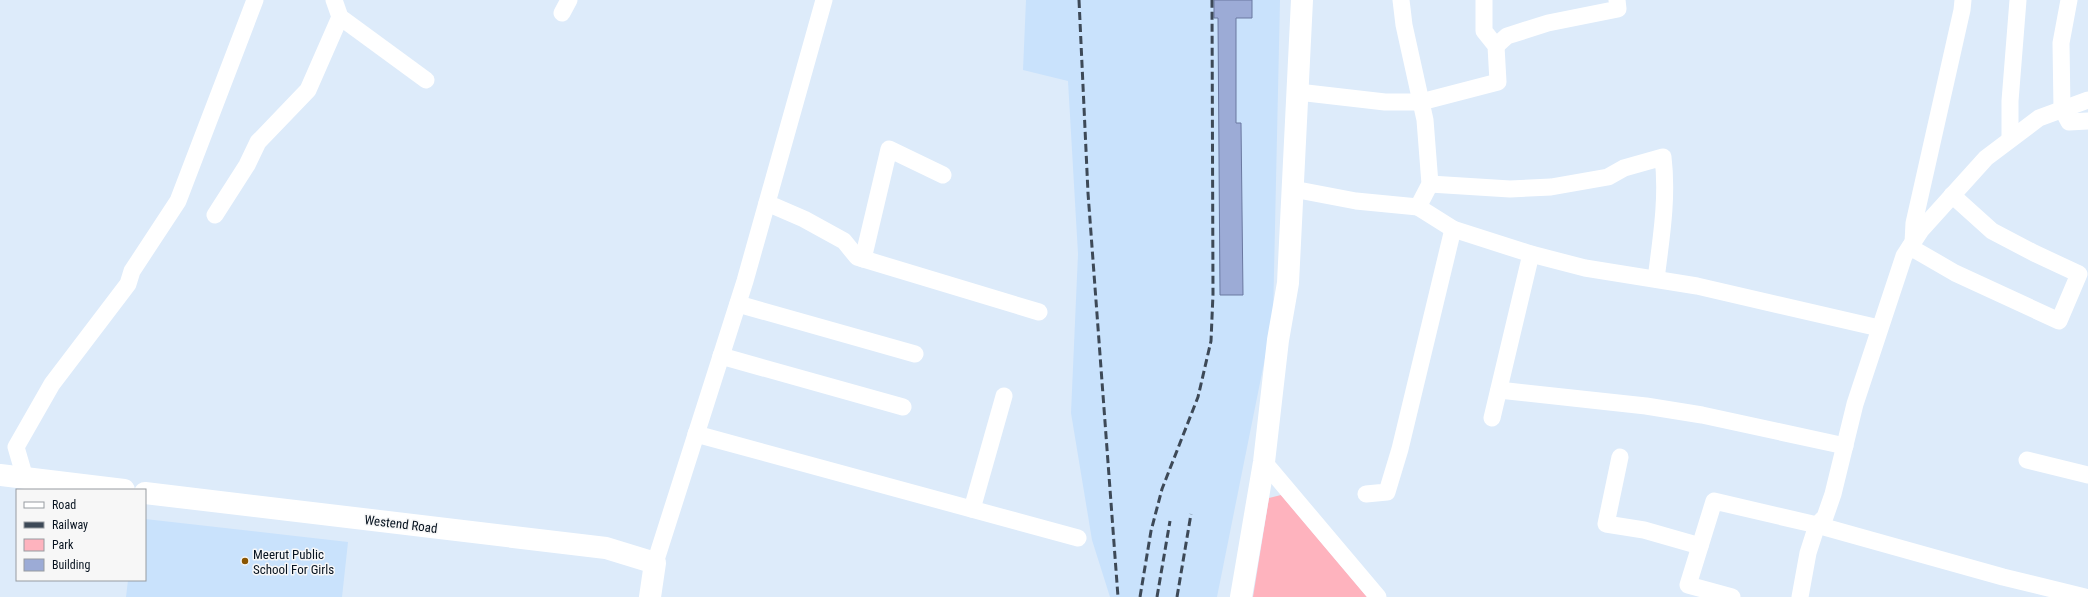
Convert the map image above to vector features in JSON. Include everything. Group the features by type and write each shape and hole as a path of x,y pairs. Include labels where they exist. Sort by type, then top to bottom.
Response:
{"street":[{"path":"25,478 16,447 52,384 128,284 132,271 178,201 255,0"},
{"path":"334,0 340,17 426,80"},
{"path":"650,597 655,563 738,304 824,0"},
{"path":"1241,597 1264,462 1278,340 1288,283 1302,0"},
{"path":"1401,0 1404,25 1425,120 1430,184 1418,207"},
{"path":"1298,92 1385,102 1421,102 1498,82 1496,46 1484,31 1484,0"},
{"path":"1496,46 1507,36 1548,23 1618,9 1616,0"},
{"path":"1912,245 1914,223 1962,10 1962,0"},
{"path":"2010,139 2010,101 2018,0"},
{"path":"2069,0 2062,43 2062,109 2069,122 2088,121"},
{"path":"215,215 247,165 258,142 308,90 340,17"},
{"path":"1800,597 1808,553 1817,525 1825,517 1855,404 1904,256 1921,230 1986,158 2039,118 2088,100"},
{"path":"863,259 889,149 943,175"},
{"path":"1430,184 1510,189 1551,187 1608,177 1624,168 1663,157 1665,175 1663,222 1656,280"},
{"path":"1293,189 1356,201 1418,207 1453,229 1531,254 1585,268 1696,286 1879,328"},
{"path":"1912,245 1955,273 2058,321 2079,274 1992,231 1952,195"},
{"path":"767,203 844,241 857,257 1039,312"},
{"path":"1366,494 1387,492 1400,449 1453,229"},
{"path":"1492,418 1531,254"},
{"path":"738,304 914,354"},
{"path":"721,356 903,407"},
{"path":"1499,390 1646,406 1702,415 1845,446"},
{"path":"972,509 1004,396"},
{"path":"696,434 1078,538"},
{"path":"1620,457 1606,524 1644,530 1700,546"},
{"path":"2027,460 2088,475"},
{"path":"1264,462 1378,597"},
{"path":"0,475 116,489"},
{"name":"Westend Road","path":"146,493 606,548 655,563"},
{"path":"1732,597 1688,585 1714,501 1817,525 2003,577 2085,597"}],"shaded area":[{"path":"1026,0 1280,0 1273,318 1217,597 1110,597 1092,540 1071,413 1078,254 1068,81 1023,70"},
{"name":"Meerut Public School For Girls","path":"146,519 348,542 342,597 126,597 128,581 146,581"}],"green space":[{"path":"1281,495 1367,597 1253,597 1269,498"}],"building":[{"path":"1214,0 1252,0 1252,18 1236,18 1236,123 1241,123 1243,295 1220,295 1218,18 1214,18"}],"railway":[{"path":"1079,0 1088,193 1118,597"},
{"path":"1140,597 1151,531 1162,489 1198,397 1211,341 1213,294 1212,0"},
{"path":"1177,597 1191,514"},
{"path":"1157,597 1170,521"}],"place":[{"name":"Meerut Public School For Girls","path":"245,561"}]}
